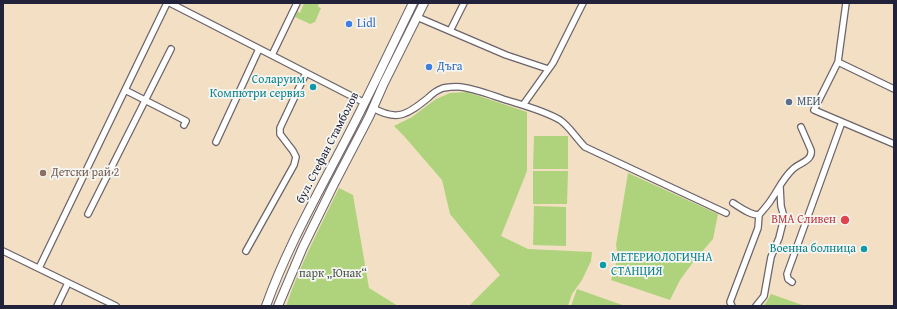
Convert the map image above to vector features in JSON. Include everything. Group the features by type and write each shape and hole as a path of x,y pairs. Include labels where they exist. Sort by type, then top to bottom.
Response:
{"main road":[{"name":"бул. Стефан Стамболов","path":"266,306 292,244 365,103 413,3"},
{"name":"бул. Стефан Стамболов","path":"278,306 306,240 424,3"},
{"path":"365,103 373,108"}],"street":[{"path":"39,268 168,3 365,103"},
{"path":"272,55 297,3"},
{"path":"450,31 464,3"},
{"path":"523,105 553,63 583,3"},
{"path":"842,3 844,22"},
{"path":"846,3 838,62 814,110 894,144"},
{"path":"417,17 506,55 548,69"},
{"path":"88,214 171,49"},
{"path":"216,142 259,49"},
{"path":"838,62 894,89"},
{"path":"246,251 294,165 296,157 280,134 280,128 306,73"},
{"path":"373,108 382,113 400,116 410,112 441,89 460,87 478,91 523,105 560,120 585,147 726,213"},
{"path":"125,90 186,121 184,125"},
{"path":"792,282 788,279 787,274 842,122"},
{"path":"732,306 730,302 758,228 759,215 770,202 789,172 796,166 808,160 812,153 801,127"},
{"path":"756,306 764,296 771,257 780,238 784,222 780,187"},
{"path":"734,203 748,212 759,215"},
{"path":"3,251 116,306"},
{"path":"57,306 68,283"}],"green space":[{"path":"304,3 319,3 318,7 321,8 315,22 310,24 295,17 297,11 300,13"},
{"path":"467,92 527,112 527,171 501,236 528,249 592,252 591,261 582,280 572,294 568,306 469,306 500,275 450,214 442,180 394,126 412,117 436,99 450,93"},
{"path":"534,136 568,136 568,169 533,169"},
{"path":"533,171 568,171 567,204 533,204"},
{"path":"628,173 718,214 713,239 680,280 670,300 611,280 618,257 616,245"},
{"name":"парк „Юнак“","path":"339,188 353,195 369,288 398,306 286,306 304,261"},
{"path":"534,206 566,207 566,246 533,245"},
{"path":"577,289 625,306 571,306"},
{"path":"771,294 805,306 764,306"}],"place":[{"name":"Lidl","path":"349,24"},
{"name":"Дъга","path":"429,67"},
{"name":"Соларуим Компютри сервиз","path":"313,87"},
{"name":"МЕИ","path":"789,102"},
{"name":"Детски рай 2","path":"43,173"},
{"name":"ВМА Сливен","path":"845,220"},
{"name":"Военна болница","path":"864,249"},
{"name":"МЕТЕРИОЛОГИЧНА СТАНЦИЯ","path":"603,265"}]}
